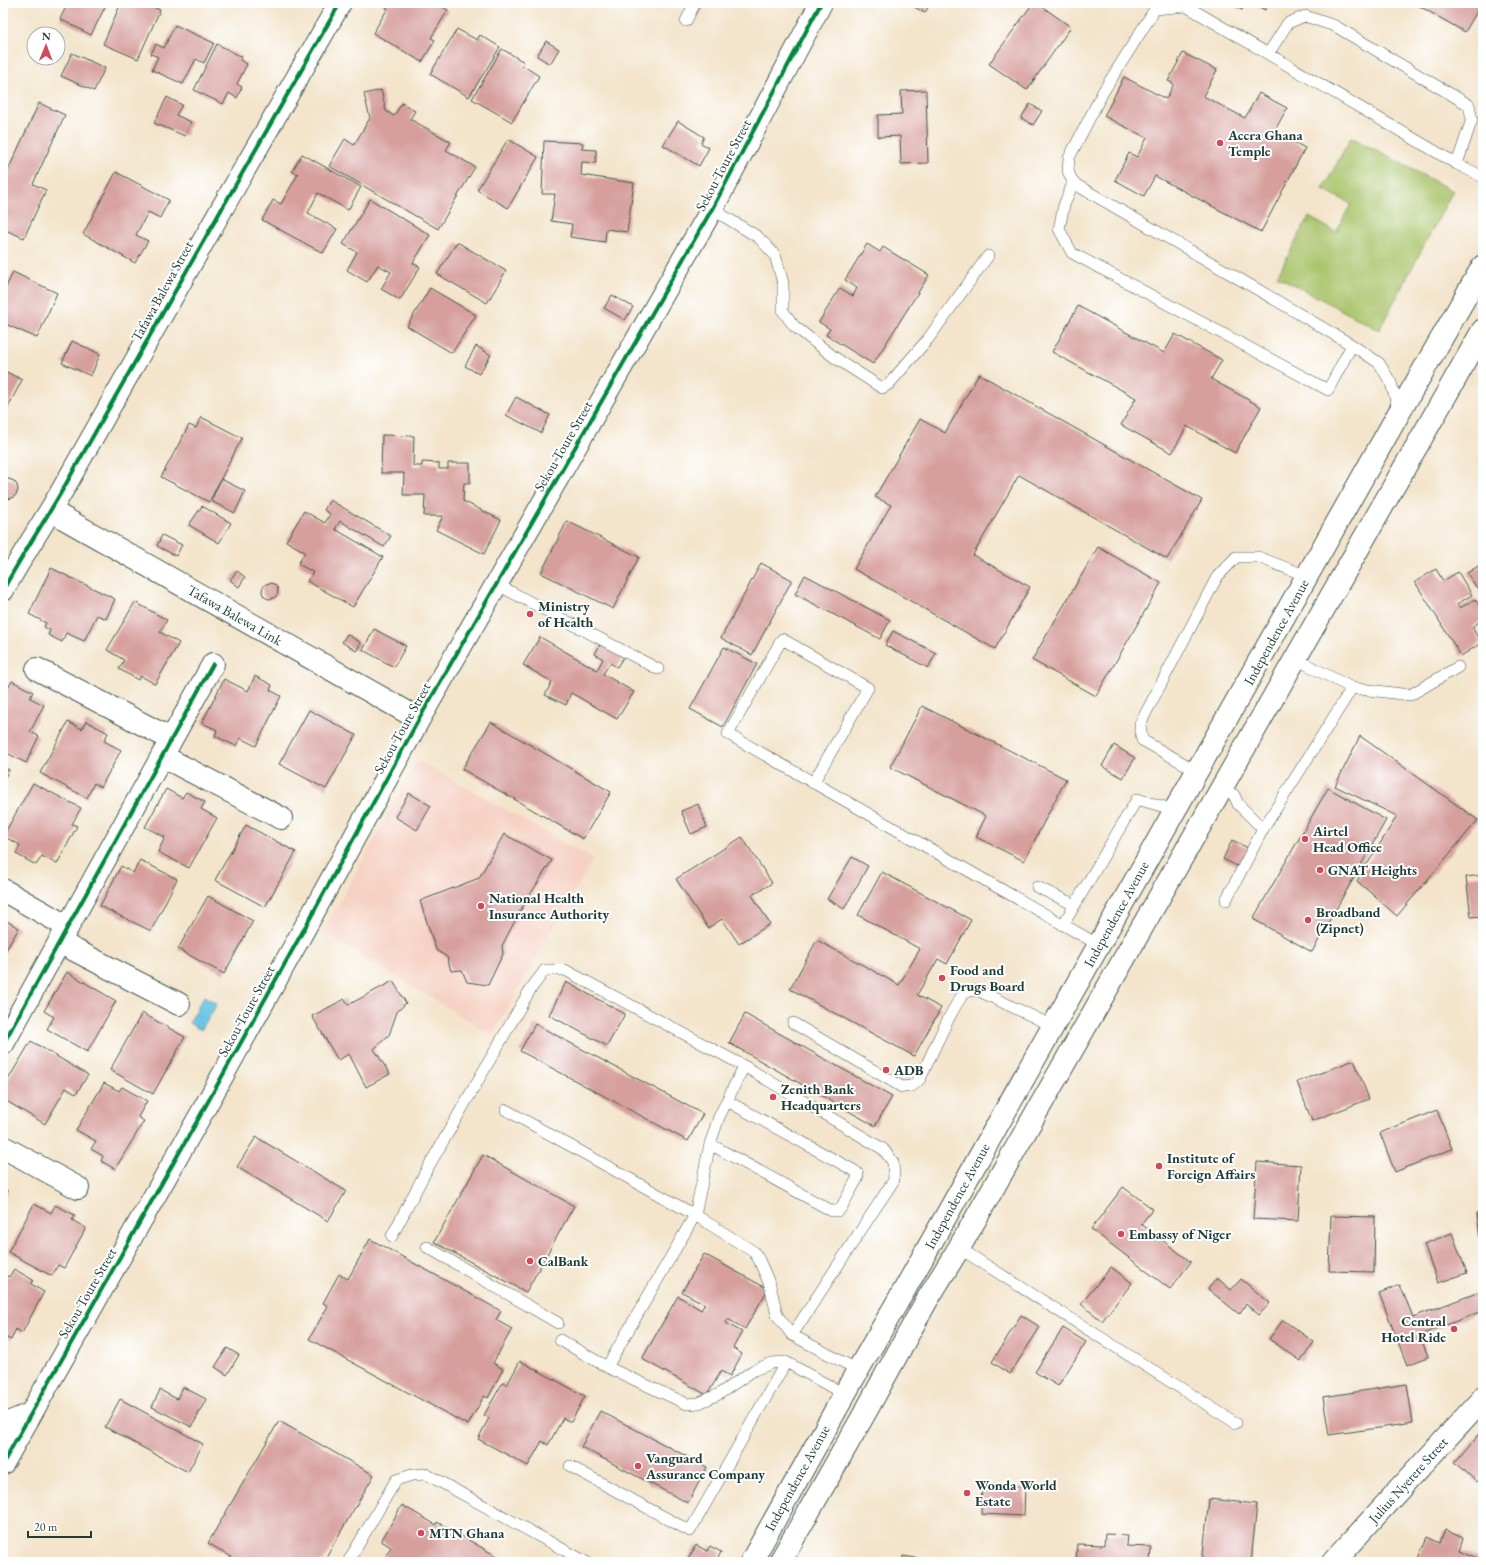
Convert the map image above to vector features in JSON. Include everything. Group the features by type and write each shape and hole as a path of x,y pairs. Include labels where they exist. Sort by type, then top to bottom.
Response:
{"street":[{"name":"Tafawa Balewa Street","path":"3,590 9,563 51,511 202,241 340,3"},
{"name":"Sekou Toure Street","path":"3,1463 245,1035 419,719 712,209 821,3"},
{"name":"Independence Avenue","path":"750,1562 1483,266"},
{"name":"Independence Avenue","path":"780,1562 927,1300 959,1248 1483,330"},
{"name":"Tafawa Balewa Link","path":"51,511 419,719"},
{"path":"3,1044 213,664"},
{"path":"37,669 281,818"},
{"path":"3,890 64,934 179,1004"},
{"path":"3,1147 78,1188"},
{"name":"Julius Nyerere Street","path":"1333,1562 1483,1398"},
{"path":"3,1425 30,1414"}],"lane":[{"path":"686,21 695,3"},
{"path":"1400,411 1391,383 1379,363 1352,345 1073,183 1068,171 1069,158 1103,92 1155,9 1186,6 1483,178"},
{"path":"1268,54 1288,23 1305,16 1335,26 1470,105 1472,119 1457,164"},
{"path":"1073,183 1064,205 1059,229 1072,253 1328,390 1352,345"},
{"path":"712,209 758,237 774,255 783,283 783,311 794,326 834,357 882,388 890,384 928,339 988,256"},
{"path":"1197,771 1142,740 1140,724 1217,577 1236,557 1258,557 1307,576"},
{"path":"496,584 658,669"},
{"path":"813,783 868,688 782,640 728,734 813,783 1099,946"},
{"path":"1296,659 1352,688 1410,695 1458,667"},
{"path":"1226,900 1264,829 1352,688"},
{"path":"1222,788 1234,795 1238,804 1264,829"},
{"path":"1063,925 1137,799 1175,810"},
{"path":"1037,887 1075,905"},
{"path":"392,1236 430,1164 530,990 545,970 565,970 744,1066 883,1149 893,1162 894,1180 792,1335"},
{"path":"793,1023 902,1087 912,1086 920,1079 953,1011 963,994 969,991 977,990 1053,1026"},
{"path":"607,1367 695,1216 710,1144 720,1117 744,1066"},
{"path":"710,1144 832,1211 837,1211 841,1208 857,1179 858,1174 855,1171 727,1101"},
{"path":"506,1110 639,1183 754,1252 770,1285 777,1315 792,1335 858,1370"},
{"path":"427,1247 558,1323"},
{"path":"959,1248 1236,1424"},
{"path":"560,1340 607,1367 687,1404 699,1403 718,1394 754,1370 772,1362 786,1362 844,1394"},
{"path":"570,1466 690,1531 786,1362"},
{"path":"348,1562 396,1480 412,1475 426,1474 586,1562"}],"shaded area":[{"path":"418,760 593,859 492,1035 323,932"}],"green space":[{"path":"1351,137 1453,191 1379,330 1277,276 1309,217 1336,232 1351,204 1323,189"}],"water":[{"path":"204,996 217,1004 201,1030 189,1023"}],"building":[{"path":"68,3 107,3 91,35 60,19"},
{"path":"121,3 143,3 160,10 138,59 103,44"},
{"path":"384,3 435,3 448,10 431,38 435,40 422,62 373,33 388,8 383,5"},
{"path":"907,3 930,3 925,13"},
{"path":"1033,3 1037,3 1071,27 1027,90 989,64"},
{"path":"1229,3 1246,3 1242,10"},
{"path":"1253,3 1269,3 1265,10"},
{"path":"1414,3 1482,3 1465,32"},
{"path":"175,25 214,43 204,63 196,59 183,84 152,70 158,57 151,54 156,44 164,48"},
{"path":"457,29 477,40 480,35 500,47 469,97 430,74"},
{"path":"546,41 559,49 550,64 537,56"},
{"path":"217,44 242,57 240,60 247,64 237,84 242,87 237,98 229,93 223,104 194,90"},
{"path":"502,49 524,62 522,65 539,76 512,122 472,99"},
{"path":"72,53 105,68 94,91 61,76"},
{"name":"Accra Ghana Temple","path":"1183,53 1217,70 1203,96 1245,118 1259,93 1287,108 1274,132 1305,148 1261,232 1155,176 1144,196 1115,180 1129,153 1137,157 1147,138 1104,116 1124,77 1166,99 1174,84 1168,81"},
{"path":"381,90 386,111 394,116 402,103 415,111 410,119 451,142 446,150 475,167 438,229 329,166 345,139 354,145 370,118 364,94"},
{"path":"926,90 928,163 901,164 900,136 878,137 878,115 902,114 901,91"},
{"path":"167,97 182,105 176,115 191,122 185,136 154,123"},
{"path":"39,103 65,115 33,184 46,190 24,238 3,229 3,181"},
{"path":"1030,104 1042,111 1033,125 1021,118"},
{"path":"678,121 704,137 701,143 709,148 699,166 663,145"},
{"path":"508,139 538,157 508,208 477,190"},
{"path":"544,141 583,143 582,149 596,150 596,163 582,162 581,175 634,183 627,232 606,229 605,242 570,237 572,224 551,221 555,194 542,194"},
{"path":"302,154 361,187 348,210 318,193 308,213 337,229 323,253 262,220 273,200 281,204 298,174 292,171"},
{"path":"116,172 169,200 160,218 148,212 136,235 148,241 135,263 83,234"},
{"path":"370,199 430,235 413,263 420,267 400,300 381,289 391,272 378,265 367,282 347,270 357,252 343,244"},
{"path":"457,242 506,271 487,303 437,274"},
{"path":"867,244 880,252 883,247 929,275 873,364 826,335 830,329 819,322 840,288 853,296 857,288 845,280"},
{"path":"13,272 57,293 37,338 3,323 3,294"},
{"path":"430,288 476,315 452,353 407,326"},
{"path":"612,295 633,307 625,320 604,308"},
{"path":"1078,306 1164,353 1175,334 1222,360 1211,379 1261,407 1235,453 1187,426 1172,453 1121,425 1136,398 1052,352"},
{"path":"72,341 100,354 91,376 62,363"},
{"path":"476,346 491,355 479,374 465,366"},
{"path":"3,370 22,380 3,417"},
{"path":"979,374 1202,500 1167,559 1019,475 973,555 1030,587 995,649 854,569 891,505 875,497 920,419 945,433"},
{"path":"516,397 550,415 541,433 506,415"},
{"path":"201,417 242,438 209,502 161,477 189,425 196,428"},
{"path":"382,435 414,436 413,466 422,466 422,462 439,463 439,469 448,469 448,463 470,463 470,483 464,483 463,501 501,520 484,554 436,530 443,516 424,516 425,495 403,495 404,473 381,473"},
{"path":"9,479 14,481 18,490 16,495 7,499 3,498 3,480"},
{"path":"221,479 245,491 235,513 211,501"},
{"path":"330,500 391,536 384,547 340,521 335,529 383,557 353,607 307,581 313,572 298,564 305,552 286,541 304,511 325,523 330,514 324,510"},
{"path":"202,506 231,523 219,543 189,525"},
{"path":"567,521 639,557 613,609 541,573"},
{"path":"162,535 182,545 176,556 157,546"},
{"path":"1098,547 1161,583 1096,696 1032,660"},
{"path":"761,563 792,580 752,655 721,638"},
{"path":"1483,563 1483,584 1477,588 1467,573"},
{"path":"51,568 115,599 106,619 97,615 84,641 66,633 62,642 48,635 50,630 44,627 46,623 29,614"},
{"path":"1436,569 1443,581 1458,572 1472,595 1457,604 1460,608 1475,599 1483,611 1483,619 1472,627 1481,643 1461,656 1415,582"},
{"path":"237,571 245,577 239,587 230,580"},
{"path":"805,575 890,620 880,639 795,594"},
{"path":"267,583 273,583 278,588 276,597 273,599 267,599 262,594 262,588"},
{"path":"135,602 167,620 160,632 179,643 155,684 141,676 138,680 119,669 124,660 107,650"},
{"path":"374,629 406,646 394,667 363,650"},
{"path":"893,631 936,653 928,668 885,645"},
{"path":"347,634 361,643 356,651 342,642"},
{"path":"540,637 597,670 603,659 595,654 601,643 624,656 617,667 610,663 603,674 634,692 617,719 571,693 566,705 545,695 552,682 523,665"},
{"path":"724,647 757,664 723,727 690,709"},
{"path":"255,676 272,685 270,690 281,696 256,746 240,738 236,746 215,736 217,730 202,723 224,679 248,691"},
{"path":"12,681 33,692 30,698 44,705 30,732 39,736 26,763 3,751 3,688 7,690"},
{"path":"922,706 1066,779 1024,861 976,837 986,816 890,767"},
{"path":"309,710 356,735 326,789 279,764"},
{"path":"86,721 108,733 104,741 121,750 101,787 94,783 87,798 40,773 68,722 82,729"},
{"path":"491,722 611,792 583,839 462,769"},
{"path":"1360,736 1478,820 1397,916 1357,881 1397,816 1335,786"},
{"path":"1114,745 1135,758 1123,778 1102,766"},
{"path":"3,767 9,770 3,781"},
{"path":"33,783 81,808 72,824 77,826 57,864 42,856 36,865 16,854 20,845 3,836"},
{"name":"GNAT Heights","path":"1328,788 1386,820 1312,952 1253,919"},
{"path":"166,789 182,798 186,792 205,802 201,809 217,818 189,868 158,852 165,837 145,827"},
{"path":"409,793 431,806 417,830 395,817"},
{"path":"698,804 707,827 691,834 681,811"},
{"path":"246,825 296,852 265,907 215,880"},
{"path":"504,834 552,860 520,911 502,946 503,954 488,985 467,982 462,970 451,971 447,957 436,950 420,901 479,878"},
{"path":"742,837 772,883 752,895 770,924 739,944 722,919 708,928 676,879"},
{"path":"1232,840 1248,848 1239,867 1223,859"},
{"path":"852,857 868,866 844,909 827,899"},
{"path":"140,860 177,879 151,931 100,906 121,866 133,873"},
{"path":"882,872 971,920 947,964 938,959 917,995 941,1008 914,1056 790,989 817,940 899,985 920,949 858,915"},
{"path":"1483,875 1483,916 1471,917 1466,877"},
{"path":"208,896 253,921 224,974 178,949"},
{"path":"3,919 19,928 3,955"},
{"path":"67,972 116,1001 87,1052 47,1029 54,1017 44,1011"},
{"path":"393,981 406,1003 397,1012 389,1035 374,1049 390,1074 366,1087 349,1054 338,1060 312,1016 345,999 348,1005"},
{"path":"566,982 625,1014 607,1046 549,1015"},
{"path":"142,1013 185,1037 153,1094 110,1070"},
{"path":"745,1014 892,1097 875,1126 729,1043"},
{"path":"535,1024 703,1114 688,1141 520,1051"},
{"path":"31,1041 88,1075 76,1094 66,1088 45,1124 3,1099 3,1088"},
{"path":"1354,1060 1369,1099 1312,1121 1297,1082"},
{"path":"104,1083 119,1091 122,1087 147,1101 138,1117 144,1121 115,1169 101,1161 103,1156 91,1149 96,1141 76,1130"},
{"path":"1437,1110 1452,1149 1395,1172 1380,1133"},
{"path":"256,1137 346,1191 328,1221 237,1167"},
{"path":"483,1155 574,1206 526,1292 434,1242"},
{"path":"1257,1162 1301,1165 1298,1221 1253,1219"},
{"path":"1123,1187 1153,1209 1141,1224 1191,1262 1170,1289 1091,1229"},
{"path":"3,1189 8,1191 3,1199"},
{"path":"34,1204 51,1213 55,1205 75,1215 72,1220 86,1228 64,1268 58,1265 52,1276 8,1252"},
{"path":"1483,1212 1483,1258 1482,1259 1477,1213"},
{"path":"1331,1216 1375,1217 1374,1272 1329,1271"},
{"path":"1452,1233 1467,1273 1438,1283 1424,1244"},
{"path":"370,1239 501,1311 496,1320 512,1329 493,1363 503,1369 488,1398 484,1396 468,1425 309,1339 328,1306 323,1303 339,1274 348,1279"},
{"path":"704,1254 768,1289 745,1329 728,1319 726,1323 742,1332 733,1348 742,1354 730,1376 721,1371 707,1395 642,1359 678,1296 701,1310 705,1304 682,1292"},
{"path":"1111,1267 1132,1283 1102,1321 1081,1304"},
{"path":"14,1269 33,1280 31,1284 44,1292 22,1333 16,1329 11,1340 3,1336 3,1274 9,1277"},
{"path":"1217,1278 1231,1290 1241,1279 1270,1303 1259,1315 1246,1304 1239,1314 1208,1289"},
{"path":"1400,1285 1413,1317 1482,1291 1483,1311 1420,1335 1428,1357 1407,1365 1379,1293"},
{"path":"1021,1315 1040,1327 1010,1374 992,1362"},
{"path":"1283,1320 1314,1342 1301,1361 1269,1339"},
{"path":"1063,1328 1086,1342 1058,1386 1035,1372"},
{"path":"227,1348 239,1355 227,1375 215,1367"},
{"path":"520,1361 585,1396 571,1422 563,1418 548,1445 542,1441 528,1466 478,1439 489,1418 484,1415 503,1382 507,1385"},
{"path":"1407,1384 1413,1423 1329,1435 1323,1397"},
{"path":"183,1387 206,1399 192,1427 152,1407 160,1390 177,1399"},
{"path":"120,1399 203,1444 188,1472 105,1427"},
{"path":"600,1411 707,1467 688,1503 581,1447"},
{"path":"279,1421 374,1475 323,1562 240,1562 208,1543"},
{"path":"1483,1429 1483,1475 1477,1482 1455,1462"},
{"path":"982,1485 1025,1487 1024,1516 981,1514"},
{"path":"1209,1499 1257,1504 1251,1562 1202,1562"},
{"name":"MTN Ghana","path":"402,1505 436,1525 437,1522 507,1562 382,1562 391,1547 381,1541"},
{"path":"1445,1530 1463,1538 1459,1550 1481,1559 1480,1562 1428,1562 1418,1558 1427,1537 1440,1543"},
{"path":"1105,1534 1127,1535 1126,1546 1151,1547 1150,1562 1076,1562 1077,1544 1104,1545"},
{"path":"696,1545 707,1551 710,1546 721,1552 716,1562 687,1561"},
{"path":"903,1556 934,1561 934,1562 902,1562"}],"cycle path":[{"path":"3,590 59,495 340,3"},
{"path":"3,1463 200,1116 419,719 712,209 821,3"},
{"path":"3,1044 213,664"}],"place":[{"name":"Accra Ghana Temple","path":"1220,143"},
{"name":"Ministry of Health","path":"530,614"},
{"name":"Airtel Head Office","path":"1305,839"},
{"name":"GNAT Heights","path":"1320,870"},
{"name":"National Health Insurance Authority","path":"481,906"},
{"name":"Broadband (Zipnet)","path":"1308,920"},
{"name":"Food and Drugs Board","path":"942,978"},
{"name":"ADB","path":"886,1070"},
{"name":"Zenith Bank Headquarters","path":"773,1097"},
{"name":"Institute of Foreign Affairs","path":"1159,1166"},
{"name":"Embassy of Niger","path":"1121,1234"},
{"name":"CalBank","path":"530,1261"},
{"name":"Central Hotel Ride","path":"1454,1329"},
{"name":"Vanguard Assurance Company","path":"638,1466"},
{"name":"Wonda World Estate","path":"967,1493"},
{"name":"MTN Ghana","path":"421,1533"}]}
